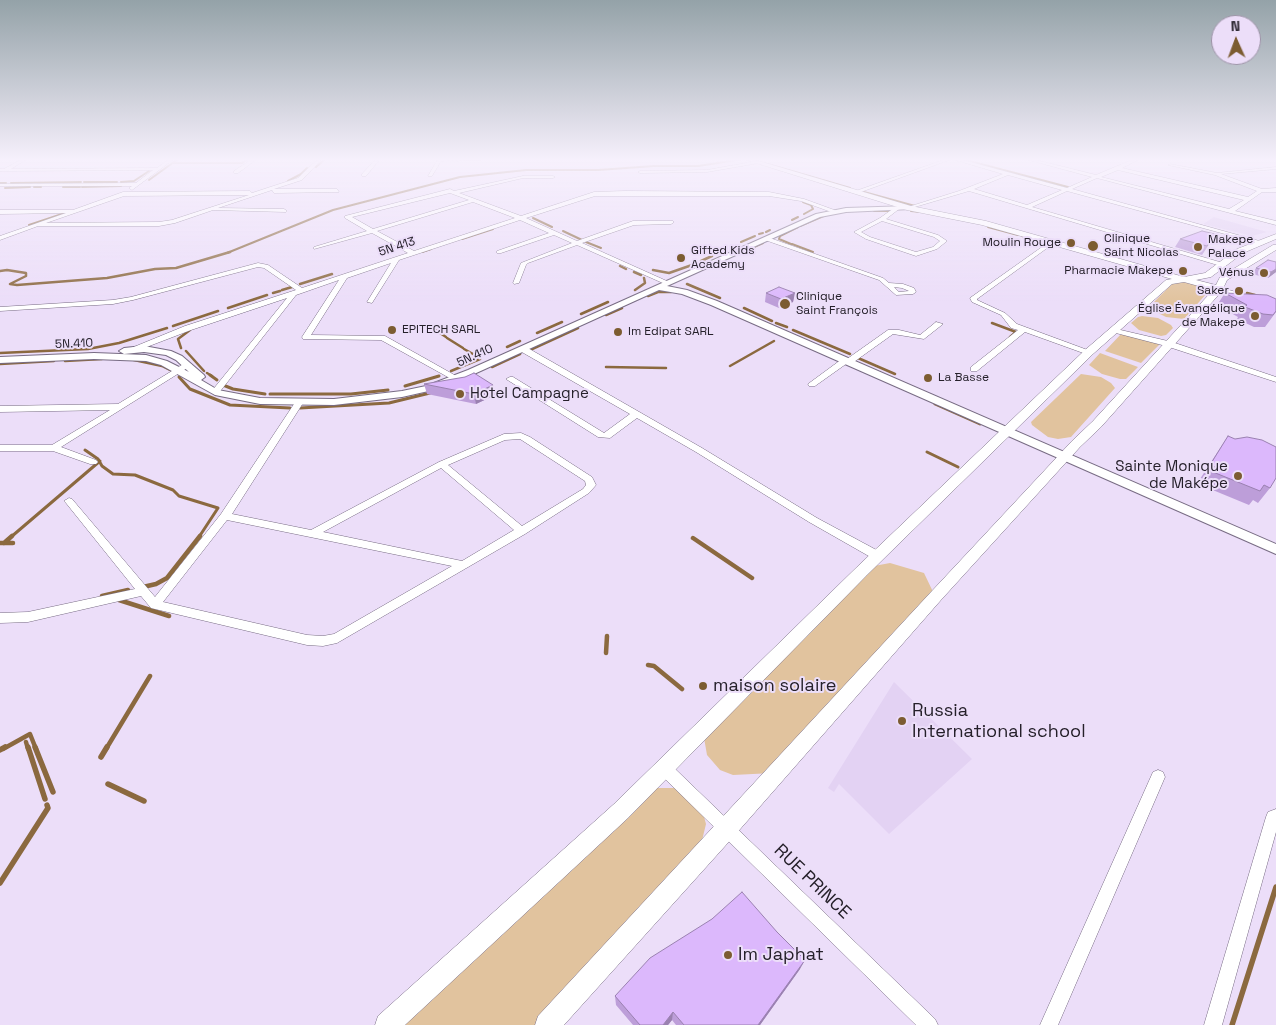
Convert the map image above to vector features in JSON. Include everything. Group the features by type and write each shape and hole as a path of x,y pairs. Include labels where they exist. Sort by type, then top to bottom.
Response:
{"main road":[{"path":"906,207 970,220 1219,289"},
{"path":"1222,269 1260,242 1276,236"},
{"path":"387,1025 665,769 878,556 1089,352 1169,282 1199,278 1276,247"},
{"path":"547,1025 728,828 936,596 1219,289 1223,279 1222,269"}],"street":[{"path":"0,238 91,207"},
{"path":"40,225 167,223 217,207"},
{"path":"385,207 347,217 414,254"},
{"path":"316,248 452,207"},
{"path":"491,207 667,283"},
{"name":"5N 413","path":"121,356 131,350 188,328 555,207"},
{"name":"5N 413","path":"822,207 834,211"},
{"path":"1023,207 1222,269"},
{"path":"1132,207 1260,242"},
{"path":"1209,207 1276,223"},
{"path":"1229,212 1237,207"},
{"path":"882,219 944,240 935,248 923,254 916,254 868,238 857,232 882,219 896,208"},
{"name":"5N.410","path":"0,360 121,356 156,361 184,368 212,390 260,401 299,403 375,399 429,388 455,379 818,215 834,211 910,208"},
{"path":"208,210 284,211"},
{"path":"0,212 81,211"},
{"path":"516,283 524,263 634,223 671,222"},
{"path":"499,252 554,233"},
{"path":"767,239 881,279 889,285"},
{"path":"1051,243 973,298 977,303 1003,314 1011,324 1089,352"},
{"path":"370,302 396,260"},
{"path":"0,309 131,299 258,265 266,266 302,290"},
{"path":"345,276 306,337 382,338 455,379"},
{"path":"680,277 691,289 714,303"},
{"path":"657,287 684,292 714,303 1276,549"},
{"path":"1219,289 1247,297"},
{"path":"212,390 294,294"},
{"path":"812,384 891,332 921,337 939,324"},
{"path":"974,369 1024,329"},
{"path":"1115,330 1169,344 1276,380"},
{"path":"54,448 184,368 179,358 168,353 150,349 94,356"},
{"path":"523,349 813,520 878,556"},
{"path":"510,379 601,435 607,436 636,414"},
{"path":"155,605 225,516 299,403"},
{"path":"0,409 120,407"},
{"path":"69,501 155,605 323,642 337,638 460,564 521,531 586,491 591,485 589,479 527,439 521,436 504,437 442,464 313,533"},
{"path":"0,448 54,448 93,462"},
{"path":"442,464 521,531"},
{"path":"225,516 460,564"},
{"path":"0,618 28,617 143,591"},
{"name":"RUE PRINCE","path":"665,769 728,828 929,1025"},
{"path":"1049,1025 1158,777"},
{"path":"1213,1025 1273,817 1276,816"}],"shaded area":[{"path":"1214,217 1267,232 1252,236 1203,224"},
{"path":"1184,282 1197,285 1207,293 1184,319 1166,317 1148,308 1173,283"},
{"path":"1142,316 1158,318 1173,328 1166,335 1161,336 1139,330 1131,323"},
{"path":"1122,333 1158,343 1159,345 1141,363 1105,351"},
{"path":"1100,353 1138,367 1126,379 1102,374 1089,365"},
{"path":"1081,374 1101,377 1115,388 1071,437 1058,439 1048,437 1032,425 1031,422"},
{"path":"890,563 924,573 935,596 773,773 733,775 720,770 707,755 703,732 874,566"},
{"name":"Russia International school","path":"894,682 972,759 889,834 839,784 834,792 828,788"},
{"path":"656,788 681,788 703,813 706,824 697,861 544,1025 390,1025"}],"building":[{"path":"1202,231 1215,234 1207,246 1180,239"},
{"path":"1268,260 1276,262 1276,269 1271,272 1256,268"},
{"path":"779,287 795,293 781,299 766,293"},
{"path":"1225,293 1267,295 1276,299 1276,311 1273,315 1263,314 1245,307 1247,305"},
{"path":"474,373 493,385 474,394 424,384 465,377"},
{"name":"Sainte Monique de Maképe","path":"1228,436 1235,439 1247,437 1262,440 1276,447 1276,478 1270,488 1264,485 1260,491 1213,472 1216,467 1210,465"},
{"name":"Im Japhat","path":"742,892 777,932 805,960 758,1025 684,1025 673,1012 663,1025 640,1025 615,996 650,958 712,919"}],"waterway":[{"path":"228,253 345,207"},
{"path":"804,214 813,209 812,207"},
{"path":"874,211 891,211"},
{"path":"911,211 921,212"},
{"path":"29,225 68,212"},
{"path":"800,226 826,215"},
{"path":"792,220 798,217"},
{"path":"533,218 552,227"},
{"path":"791,244 779,239 780,236 798,227"},
{"path":"988,227 1018,235"},
{"path":"462,239 493,229"},
{"path":"766,232 770,230"},
{"path":"563,231 582,240"},
{"path":"759,234 763,233"},
{"path":"741,242 755,236"},
{"path":"1022,236 1038,241"},
{"path":"586,242 601,248"},
{"path":"743,252 763,243"},
{"path":"792,244 813,252"},
{"path":"422,252 431,249"},
{"path":"0,271 7,270 26,273 26,276 10,284 17,285 107,278 155,269 176,268 228,253"},
{"path":"701,261 712,256"},
{"path":"653,270 669,273 692,265"},
{"path":"620,266 626,269"},
{"path":"634,272 641,275"},
{"path":"300,284 332,274"},
{"path":"635,290 645,283 644,278"},
{"path":"687,284 720,298"},
{"path":"282,290 292,287"},
{"path":"273,293 280,291"},
{"path":"648,296 658,292 671,292"},
{"path":"1247,293 1255,295"},
{"path":"228,308 267,295"},
{"path":"581,314 608,302"},
{"path":"606,315 622,308"},
{"path":"744,308 772,321"},
{"path":"173,326 218,311"},
{"path":"537,333 562,322"},
{"path":"776,323 787,327"},
{"path":"992,323 1016,332 1010,337"},
{"path":"431,327 446,337"},
{"path":"0,353 88,349 119,343 167,328"},
{"path":"530,350 578,328"},
{"path":"181,348 178,339 190,330"},
{"path":"793,330 850,354"},
{"path":"447,338 463,348"},
{"path":"507,347 520,341"},
{"path":"730,366 774,341"},
{"path":"464,349 473,354"},
{"path":"186,351 204,371"},
{"path":"492,367 520,354"},
{"path":"858,358 895,374"},
{"path":"65,361 102,359"},
{"path":"451,371 480,359"},
{"path":"134,360 162,366 172,371"},
{"path":"0,364 54,361"},
{"path":"606,367 666,368"},
{"path":"207,373 212,376"},
{"path":"210,375 217,380"},
{"path":"405,386 439,376"},
{"path":"179,377 190,389 230,405 290,408"},
{"path":"223,385 233,389 265,394"},
{"path":"270,394 351,394 388,390"},
{"path":"300,408 389,403 430,393"},
{"path":"935,404 980,424"},
{"path":"85,450 99,461"},
{"path":"927,452 958,467"},
{"path":"11,537 99,461"},
{"path":"99,461 102,466 113,474 135,475 173,490 179,496 218,508 199,537"},
{"path":"4,543 12,536"},
{"path":"143,587 156,584 167,578 200,536"},
{"path":"693,538 752,578"},
{"path":"4,543 13,543"},
{"path":"102,596 128,590"},
{"path":"119,600 169,616"},
{"path":"606,653 607,636"},
{"path":"648,665 654,666 682,689"},
{"path":"106,749 150,676"},
{"path":"3,749 30,734 36,749"},
{"path":"26,742 28,749"},
{"path":"0,750 5,747"},
{"path":"28,747 45,799"},
{"path":"35,747 53,792"},
{"path":"101,757 107,747"},
{"path":"108,784 144,801"},
{"path":"0,883 48,808 47,805"},
{"path":"1232,1025 1276,887"}],"place":[{"name":"Moulin Rouge","path":"1071,243"},
{"name":"Clinique Saint Nicolas","path":"1093,246"},
{"name":"Makepe Palace","path":"1198,247"},
{"name":"Gifted Kids Academy","path":"681,258"},
{"name":"Pharmacie Makepe","path":"1183,271"},
{"name":"Vénus","path":"1264,273"},
{"name":"Saker","path":"1239,291"},
{"name":"Clinique Saint François","path":"785,304"},
{"name":"Église Évangélique de Makepe","path":"1255,316"},
{"name":"EPITECH SARL","path":"392,330"},
{"name":"Im Edipat SARL","path":"618,332"},
{"name":"La Basse","path":"928,378"},
{"name":"Hotel Campagne","path":"460,394"},
{"name":"Sainte Monique de Maképe","path":"1238,476"},
{"name":"maison solaire","path":"703,686"},
{"name":"Russia International school","path":"902,721"},
{"name":"Im Japhat","path":"728,955"}]}
